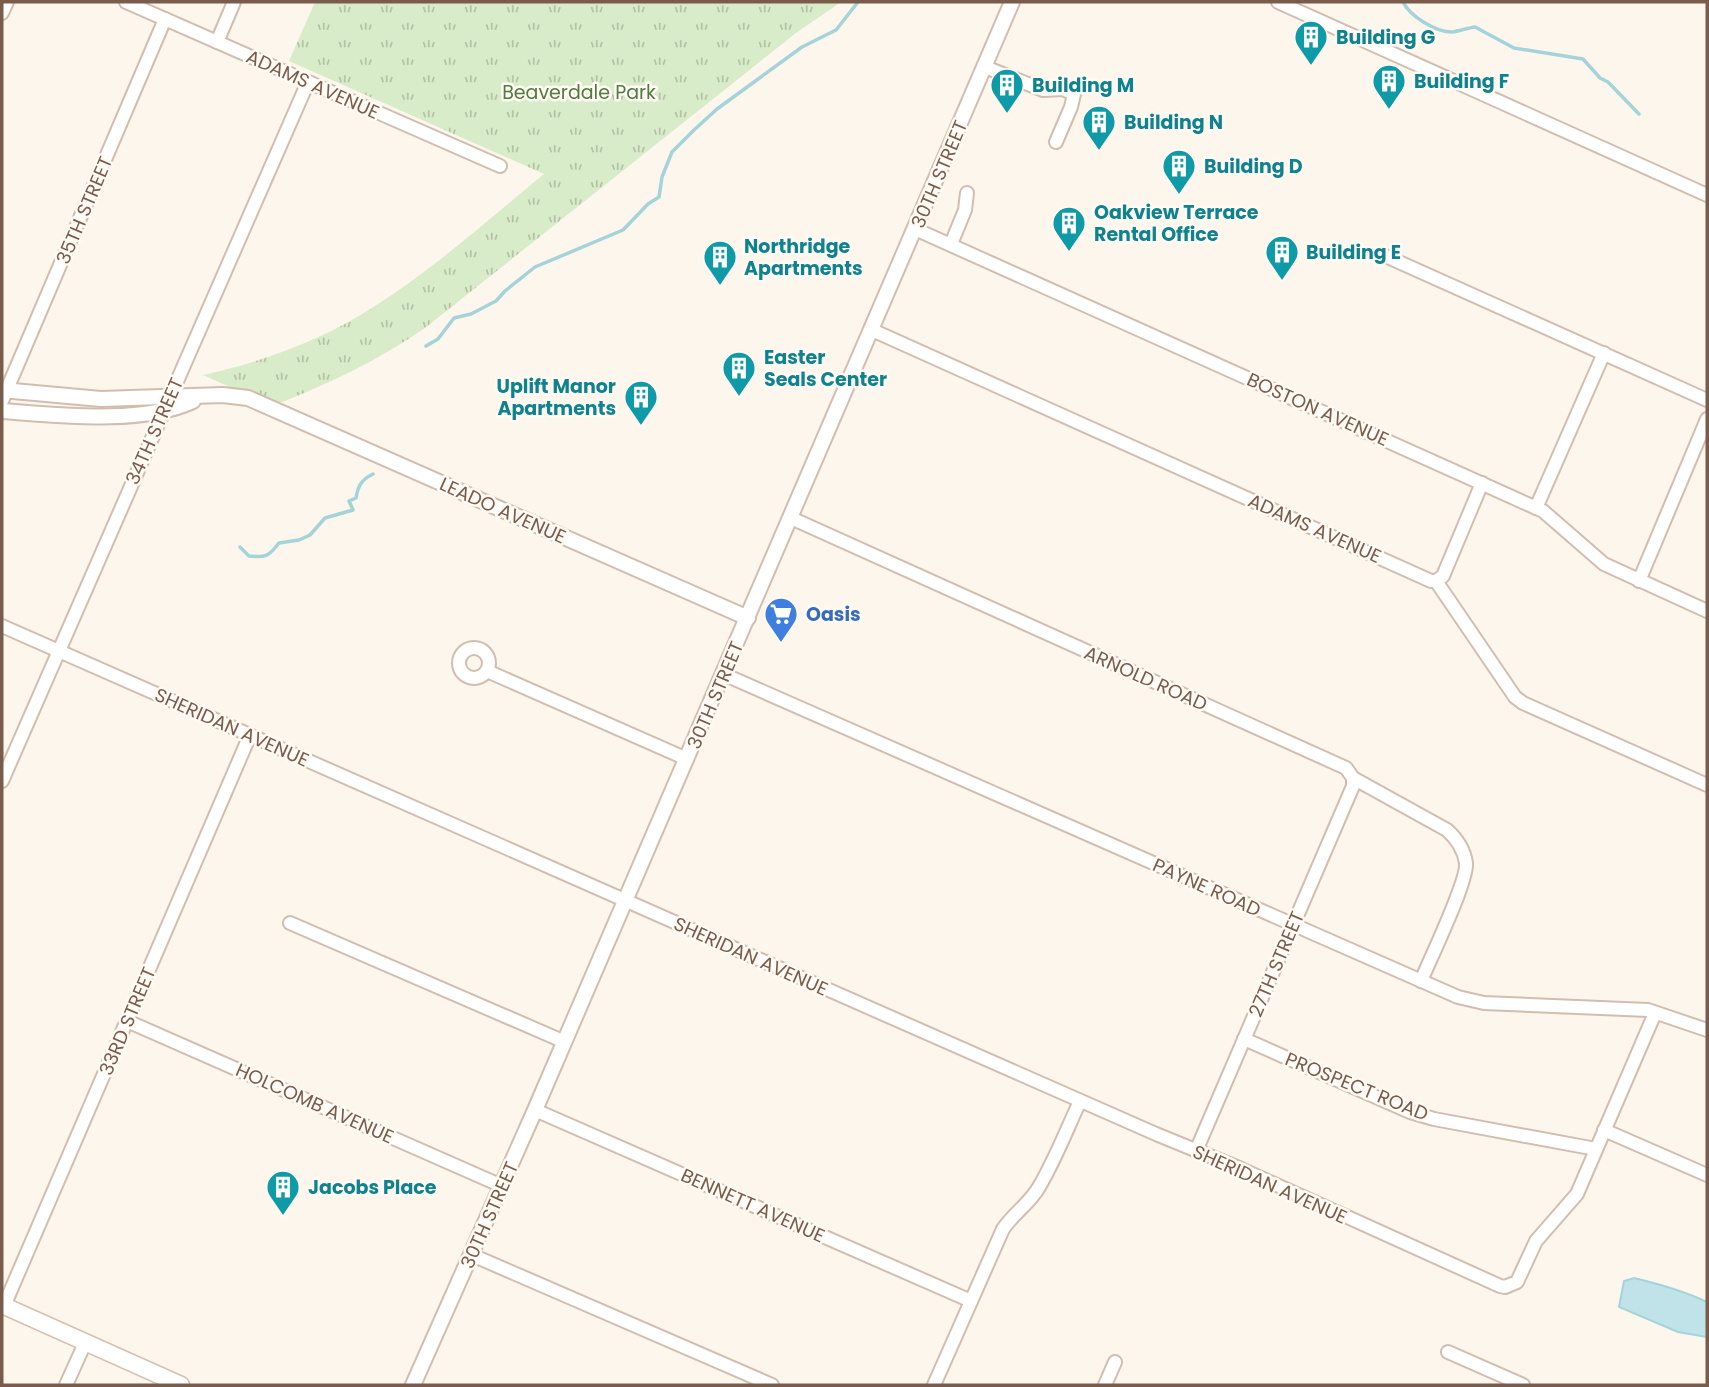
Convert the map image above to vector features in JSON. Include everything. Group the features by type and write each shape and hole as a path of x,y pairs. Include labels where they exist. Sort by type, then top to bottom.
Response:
{"main road":[{"path":"3,1305 181,1385"}],"street":[{"path":"2,13 6,2"},
{"name":"ADAMS AVENUE","path":"126,2 500,166"},
{"path":"217,42 234,2"},
{"name":"30TH STREET","path":"413,1385 565,1042 1012,2"},
{"path":"1278,2 1707,195"},
{"name":"35TH STREET","path":"3,394 165,19"},
{"path":"985,67 1043,90 1063,89 1074,94 1056,142"},
{"name":"34TH STREET","path":"2,781 308,82"},
{"path":"951,244 965,210 967,193"},
{"name":"BOSTON AVENUE","path":"915,229 1536,508 1570,533 1604,564 1707,611"},
{"path":"1381,254 1707,400"},
{"name":"ADAMS AVENUE","path":"872,330 1436,581"},
{"path":"1536,508 1604,353"},
{"name":"LEADO AVENUE","path":"3,394 69,398 223,395 248,398 748,618"},
{"path":"2,411 64,415 132,414 163,411 200,397"},
{"path":"1639,581 1707,419"},
{"path":"1482,483 1443,576 1436,581 1515,697 1523,703 1707,785"},
{"name":"ARNOLD ROAD","path":"791,518 1346,768 1353,778 1447,830 1457,839 1464,851 1465,874 1421,981"},
{"name":"SHERIDAN AVENUE","path":"2,626 1500,1286 1512,1285 1521,1277 1536,1241 1577,1194 1596,1149"},
{"path":"487,671 687,760"},
{"name":"PAYNE ROAD","path":"723,674 1458,997 1483,1003 1629,1008 1655,1013 1707,1030"},
{"name":"33RD STREET","path":"3,1305 250,735"},
{"name":"27TH STREET","path":"1196,1151 1353,786 1353,778"},
{"path":"290,923 565,1042"},
{"path":"1596,1149 1655,1013"},
{"name":"HOLCOMB AVENUE","path":"127,1021 502,1186"},
{"name":"PROSPECT ROAD","path":"1244,1039 1410,1112 1434,1119 1596,1149"},
{"path":"934,1385 1003,1229 1039,1188 1080,1101"},
{"name":"BENNETT AVENUE","path":"535,1110 971,1301"},
{"path":"1604,1130 1707,1175"},
{"path":"472,1255 772,1385"},
{"path":"66,1385 85,1343"},
{"path":"1448,1352 1523,1385"},
{"path":"1105,1385 1115,1362"}],"green space":[{"name":"Beaverdale Park","path":"315,2 841,2 796,33 425,328 351,372 272,406 203,375 282,352 357,317 430,267 544,174 289,61"}],"water":[{"path":"1634,1278 1707,1302 1707,1337 1678,1332 1619,1307 1624,1281"}],"waterway":[{"path":"426,346 438,339 454,318 471,314 496,301 535,267 623,230 648,204 659,197 662,177 672,152 694,130 717,109 802,47 836,30 858,2"},
{"path":"1403,2 1417,18 1438,29 1452,32 1475,27 1514,48 1583,59 1639,114"},
{"path":"240,547 249,556 263,556 279,543 310,535 325,518 353,510 349,501 356,498 361,484 373,474"}],"place":[{"name":"Building G","path":"1311,67"},
{"name":"Building F","path":"1389,111"},
{"name":"Building M","path":"1007,115"},
{"name":"Building N","path":"1099,152"},
{"name":"Building D","path":"1179,196"},
{"name":"Oakview Terrace Rental Office","path":"1069,253"},
{"name":"Building E","path":"1282,282"},
{"name":"Northridge Apartments","path":"720,287"},
{"name":"Easter Seals Center","path":"739,398"},
{"name":"Uplift Manor Apartments","path":"641,427"},
{"name":"Oasis","path":"781,644"},
{"name":"Jacobs Place","path":"283,1217"}]}
